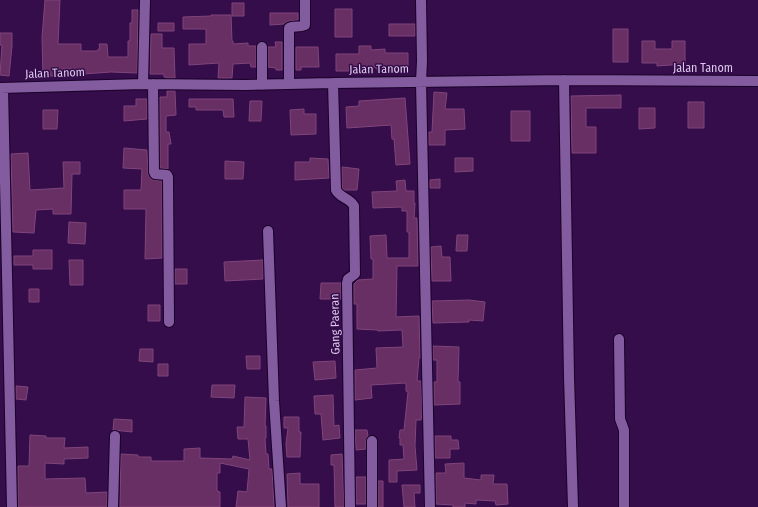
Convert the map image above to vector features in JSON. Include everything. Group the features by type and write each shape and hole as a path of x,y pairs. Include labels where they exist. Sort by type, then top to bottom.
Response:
{"street":[{"path":"142,84 145,0"},
{"path":"289,84 289,28 292,26 301,27 305,25 305,0"},
{"path":"421,0 421,82 430,507"},
{"path":"262,46 262,85"},
{"path":"564,80 569,377 573,507"},
{"name":"Jalan Tanom","path":"2,88 142,84 262,85 564,80 758,81"},
{"name":"Gang Paeran","path":"333,83 336,190 339,195 352,202 354,206 355,274 348,279 347,282 350,507"},
{"path":"153,84 154,172 155,174 167,175 168,177 170,322"},
{"path":"2,88 12,507"},
{"path":"268,231 274,401 281,507"},
{"path":"619,339 620,419 624,430 624,507"},
{"path":"113,507 115,436"},
{"path":"372,440 372,507"}],"building":[{"path":"45,0 60,0 58,44 81,44 81,51 98,51 98,49 100,49 99,44 107,44 108,57 128,57 128,41 130,41 132,10 138,10 137,73 111,72 83,74 83,69 63,69 63,76 43,76 42,37"},
{"path":"232,3 244,3 244,16 232,16"},
{"path":"335,9 352,9 352,37 335,37"},
{"path":"270,13 298,13 298,20 289,21 284,24 270,25"},
{"path":"231,15 233,44 248,43 248,46 256,46 256,67 251,67 250,63 233,64 232,78 218,78 219,63 189,65 189,44 206,44 206,29 183,29 183,17"},
{"path":"158,23 174,23 174,31 158,31"},
{"path":"389,24 415,24 415,36 389,36"},
{"path":"613,29 628,29 628,62 613,62"},
{"path":"0,33 12,33 9,76 0,75 2,45 0,45"},
{"path":"151,34 162,34 162,48 174,48 175,78 166,78 164,77 164,74 150,74"},
{"path":"642,41 655,41 655,49 672,49 672,41 685,41 685,64 657,66 657,63 642,63"},
{"path":"275,42 282,42 282,70 276,70 276,68 268,67 268,47 276,47"},
{"path":"359,46 371,46 371,50 385,49 385,53 408,53 408,68 386,67 376,69 376,67 349,67 349,71 336,71 336,54 359,54"},
{"path":"296,47 318,47 319,67 301,67 301,70 296,70"},
{"path":"167,91 175,91 176,115 166,116 166,132 169,132 171,144 168,144 168,169 160,168 160,97 167,97"},
{"path":"434,92 447,93 445,109 464,109 465,129 445,130 445,145 429,145 429,132 432,132"},
{"path":"621,95 621,108 586,108 586,127 596,127 596,153 572,153 571,96"},
{"path":"405,98 410,164 396,165 394,139 392,139 391,125 347,128 346,107 359,106 359,101"},
{"path":"136,99 147,99 147,119 124,121 124,106 136,106"},
{"path":"189,99 233,99 234,117 224,117 223,110 196,110 196,107 189,107"},
{"path":"250,101 262,101 261,121 249,121"},
{"path":"688,102 704,102 704,128 688,128"},
{"path":"639,108 655,108 655,128 639,129"},
{"path":"304,109 304,114 316,114 316,134 291,135 290,110"},
{"path":"43,110 58,110 57,129 43,129"},
{"path":"511,111 530,111 530,141 511,141"},
{"path":"124,148 147,150 148,175 152,180 162,181 162,258 145,259 146,209 124,209 124,190 141,190 142,169 123,168"},
{"path":"28,153 30,190 64,188 63,162 80,162 80,174 72,174 71,214 53,214 53,209 36,210 34,233 13,232 11,154"},
{"path":"310,158 328,159 329,178 295,180 295,162 310,162"},
{"path":"455,158 473,158 473,171 455,172"},
{"path":"225,161 244,162 243,179 225,179"},
{"path":"342,167 359,169 357,190 344,190 342,188"},
{"path":"440,179 440,188 430,188 430,180"},
{"path":"405,180 406,191 414,191 414,218 417,218 418,266 397,266 396,317 419,316 420,358 417,381 421,381 422,414 421,420 416,420 415,446 417,470 397,471 397,482 389,482 389,460 404,459 403,445 400,445 399,438 400,430 404,430 408,392 406,391 406,383 371,385 372,398 355,400 355,370 377,368 376,348 403,347 402,330 378,331 357,329 357,304 354,304 354,284 358,280 373,279 373,259 371,259 370,236 386,235 387,258 409,258 407,211 402,211 402,207 373,208 372,192 397,191 396,181"},
{"path":"69,222 86,223 85,244 68,243"},
{"path":"457,235 468,235 467,251 456,251"},
{"path":"441,246 442,257 450,257 451,281 432,281 431,247"},
{"path":"33,250 52,250 52,269 33,269 33,265 14,265 14,256 33,256"},
{"path":"69,260 83,260 83,285 70,285"},
{"path":"263,260 263,279 225,281 224,262"},
{"path":"175,269 187,269 187,284 175,284"},
{"path":"321,283 341,283 341,299 320,299"},
{"path":"29,289 39,289 39,302 29,302"},
{"path":"469,300 485,302 483,321 469,320 469,322 433,323 432,301"},
{"path":"148,305 160,305 160,321 148,321"},
{"path":"433,346 459,347 458,382 460,382 460,404 434,405 434,382 437,382 437,360 433,360"},
{"path":"140,349 153,349 153,362 139,361"},
{"path":"246,356 260,356 260,369 247,369"},
{"path":"335,361 336,378 315,380 313,362"},
{"path":"158,364 168,364 168,376 158,376"},
{"path":"212,385 235,385 234,398 211,397"},
{"path":"16,386 28,387 26,400 16,399"},
{"path":"333,395 334,426 339,425 340,438 323,440 321,414 315,414 314,396"},
{"path":"245,397 266,398 266,454 268,454 269,469 272,469 274,507 236,507 238,491 247,492 249,469 220,463 220,473 217,473 217,491 220,492 220,507 120,507 121,454 138,455 138,457 151,457 151,461 184,461 184,449 200,448 200,458 232,459 233,456 250,460 248,439 238,439 237,427 244,427"},
{"path":"284,417 299,417 299,432 301,432 300,457 287,457 286,444 288,428 284,428"},
{"path":"114,419 132,420 132,432 113,430"},
{"path":"355,430 367,430 368,436 366,441 366,449 356,450"},
{"path":"30,435 46,436 46,438 65,438 64,448 88,447 88,458 64,459 64,464 45,463 45,479 85,478 86,493 107,492 107,507 18,507 18,466 29,466"},
{"path":"435,436 451,436 451,440 458,440 459,449 450,449 450,458 435,458"},
{"path":"342,454 344,507 335,507 334,465 331,465 331,455"},
{"path":"464,463 464,478 481,480 481,475 494,475 493,484 507,484 508,504 496,505 495,501 476,500 476,504 465,503 465,507 453,507 453,505 436,504 436,473 446,473 445,464"},
{"path":"300,473 300,484 319,484 319,507 288,507 287,474"},
{"path":"356,477 366,477 366,504 356,504"},
{"path":"378,481 383,481 383,507 378,507"},
{"path":"402,485 420,485 420,493 414,493 415,507 404,507"}]}
